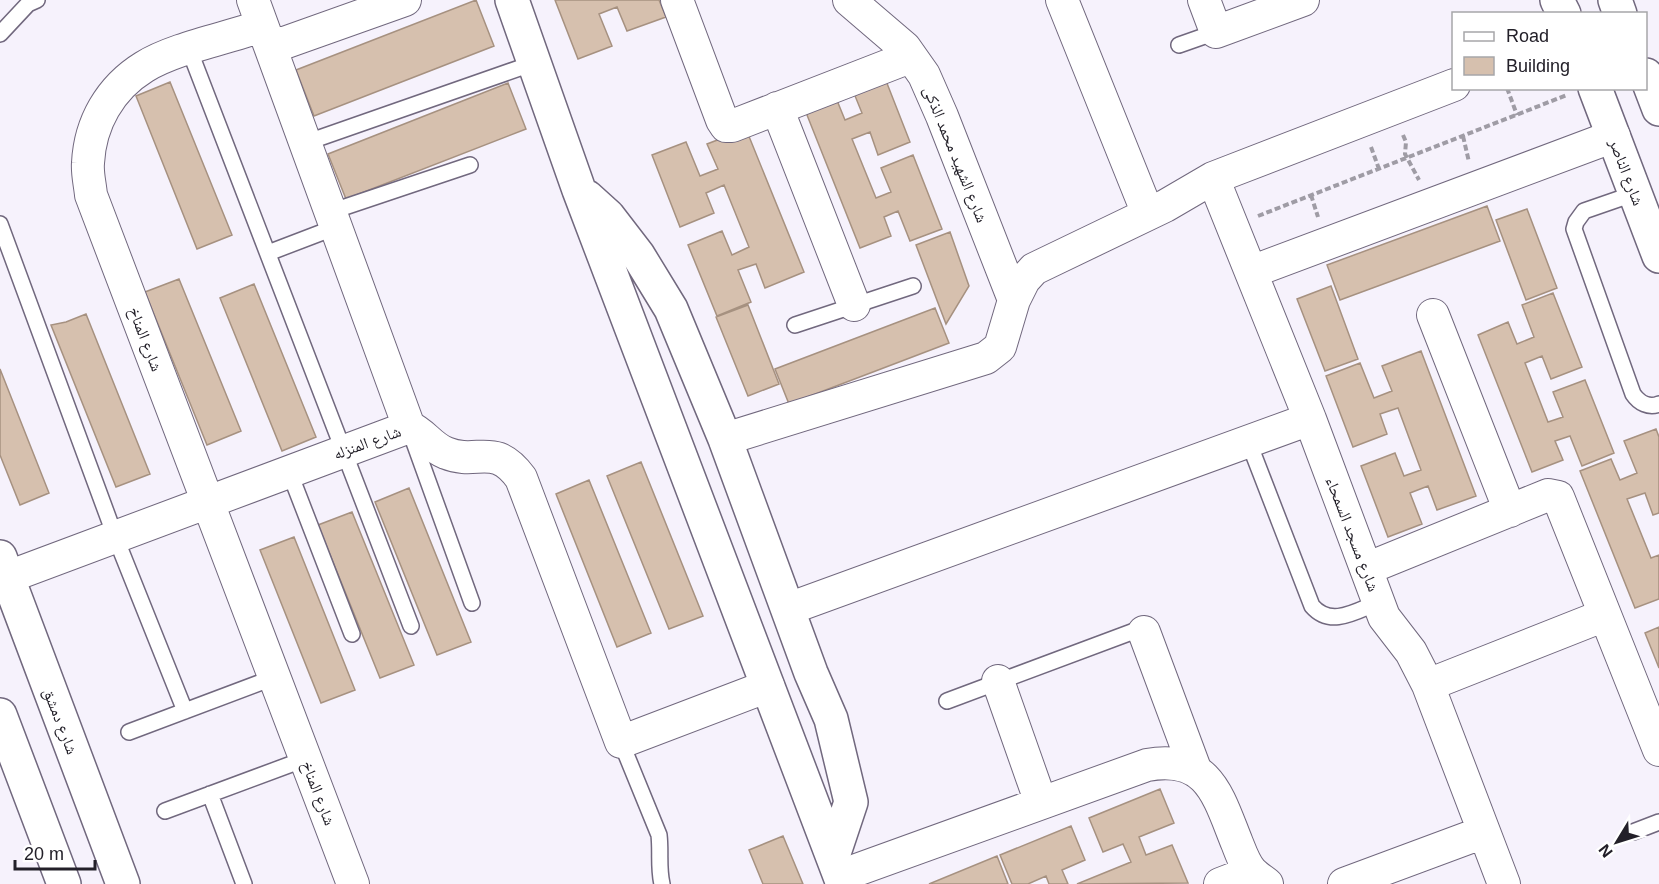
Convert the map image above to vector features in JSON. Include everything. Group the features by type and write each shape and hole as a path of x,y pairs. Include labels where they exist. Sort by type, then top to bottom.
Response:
{"street":[{"path":"253,0 409,427"},
{"name":"شارع المناخ","path":"353,884 91,195 87,165 91,135 103,108 121,84 145,66 249,30 265,33 274,43 284,43 405,0"},
{"path":"512,0 579,190 839,872"},
{"path":"678,0 726,126 732,126 910,57"},
{"path":"1062,0 1148,214"},
{"path":"1204,0 1216,32 1303,0"},
{"name":"شارع الشهيد محمد الذكى","path":"857,2 905,48 924,75 1014,300"},
{"path":"1647,78 1659,108"},
{"path":"725,439 986,358 1000,347 1014,300 1024,280 1034,269 1148,214 1213,178 1452,86"},
{"name":"شارع الناصر","path":"1584,90 1614,136 1659,256"},
{"path":"777,108 854,305"},
{"path":"1251,272 1614,136"},
{"name":"شارع مسجد السمحاء","path":"1213,178 1310,419 1384,617 1411,652 1428,685 1504,884"},
{"path":"579,190 608,216 638,255 671,309 725,439 811,673 831,719 851,802 839,872"},
{"path":"1433,315 1510,511"},
{"path":"788,609 1310,419"},
{"name":"شارع المنزله","path":"2,572 116,536 409,427 421,434 435,448 450,455 490,455 503,459 521,478 621,742"},
{"path":"1366,569 1548,495 1558,498 1659,750"},
{"name":"شارع دمشق","path":"2,572 123,884"},
{"path":"1428,685 1605,615"},
{"path":"1144,632 1195,769"},
{"path":"998,681 1041,803"},
{"path":"621,742 768,686"},
{"path":"0,715 64,884"},
{"path":"839,872 1147,765 1177,763 1195,769 1209,782 1219,798 1242,856 1259,878 1220,884"},
{"path":"1344,884 1484,832"}],"lane":[{"path":"0,34 28,4 37,0"},
{"path":"1179,45 1216,32"},
{"path":"189,49 411,626"},
{"path":"305,143 534,63"},
{"path":"268,253 333,220 470,165"},
{"path":"1635,193 1584,211 1574,229 1630,389 1637,400 1642,403 1659,404"},
{"path":"0,224 116,536 185,711"},
{"path":"795,325 912,286"},
{"path":"409,427 472,603"},
{"path":"1249,443 1312,606 1317,612 1332,618 1379,602"},
{"path":"289,471 352,634"},
{"path":"947,701 1137,630 1144,632"},
{"path":"129,732 274,677"},
{"name":"شارع المنزله","path":"621,742 659,835 658,868 662,884"},
{"path":"165,811 305,759"},
{"path":"210,794 244,884"},
{"path":"1633,832 1659,822"}],"path":[{"path":"1508,90 1517,115"},
{"path":"1232,226 1584,90"},
{"path":"1385,111 1404,136 1406,158 1432,204"}],"building":[{"path":"476,0 494,46 314,116 296,70"},
{"path":"555,0 659,0 666,17 627,31 617,7 599,14 612,46 578,59"},
{"path":"881,68 910,142 878,155 870,132 852,139 876,198 891,192 881,168 913,155 942,229 910,241 898,211 884,217 891,236 860,248 805,110 836,98 845,120 862,113 849,81"},
{"path":"170,82 232,235 197,249 136,96"},
{"path":"508,83 526,129 346,199 328,154"},
{"path":"746,129 804,272 765,288 756,264 738,270 751,302 717,316 688,245 722,231 732,255 749,247 724,185 706,193 714,213 680,227 652,155 686,142 700,176 718,169 707,144"},
{"path":"1487,206 1500,241 1340,300 1327,265"},
{"path":"1527,209 1557,288 1526,300 1496,220"},
{"path":"950,232 969,286 946,324 916,245"},
{"path":"179,279 241,431 207,445 145,292"},
{"path":"254,284 316,437 282,451 220,298"},
{"path":"1331,286 1358,359 1325,371 1297,299"},
{"path":"1553,293 1582,367 1551,379 1542,356 1525,363 1548,422 1563,417 1553,392 1585,380 1614,453 1582,466 1570,436 1555,441 1563,460 1532,472 1478,335 1508,322 1517,344 1534,337 1522,305"},
{"path":"748,305 779,384 748,396 716,317"},
{"path":"935,308 949,343 789,404 775,369"},
{"path":"86,314 150,474 116,487 51,325"},
{"path":"1421,351 1476,496 1437,510 1428,486 1410,493 1422,524 1388,537 1361,466 1395,453 1404,476 1421,470 1398,408 1380,414 1387,434 1353,447 1326,376 1360,363 1374,398 1392,391 1382,366"},
{"path":"0,369 49,493 20,505 0,455"},
{"path":"1656,429 1659,437 1659,513 1653,515 1645,493 1627,499 1651,558 1659,555 1659,599 1635,608 1580,471 1611,459 1620,480 1637,473 1624,441"},
{"path":"641,462 703,616 669,629 607,476"},
{"path":"589,480 651,633 617,647 556,494"},
{"path":"409,488 471,642 437,655 375,502"},
{"path":"352,512 414,665 380,678 318,525"},
{"path":"294,537 355,690 321,703 260,550"},
{"path":"1659,627 1659,668 1645,633"},
{"path":"1160,789 1174,823 1139,837 1146,855 1172,845 1188,883 1077,884 1131,862 1123,844 1103,852 1089,818"},
{"path":"1071,826 1085,860 1062,870 1068,884 1049,884 1046,876 1028,884 1012,884 1000,855"},
{"path":"783,836 803,884 763,884 749,850"},
{"path":"997,856 1008,884 929,884"}]}
